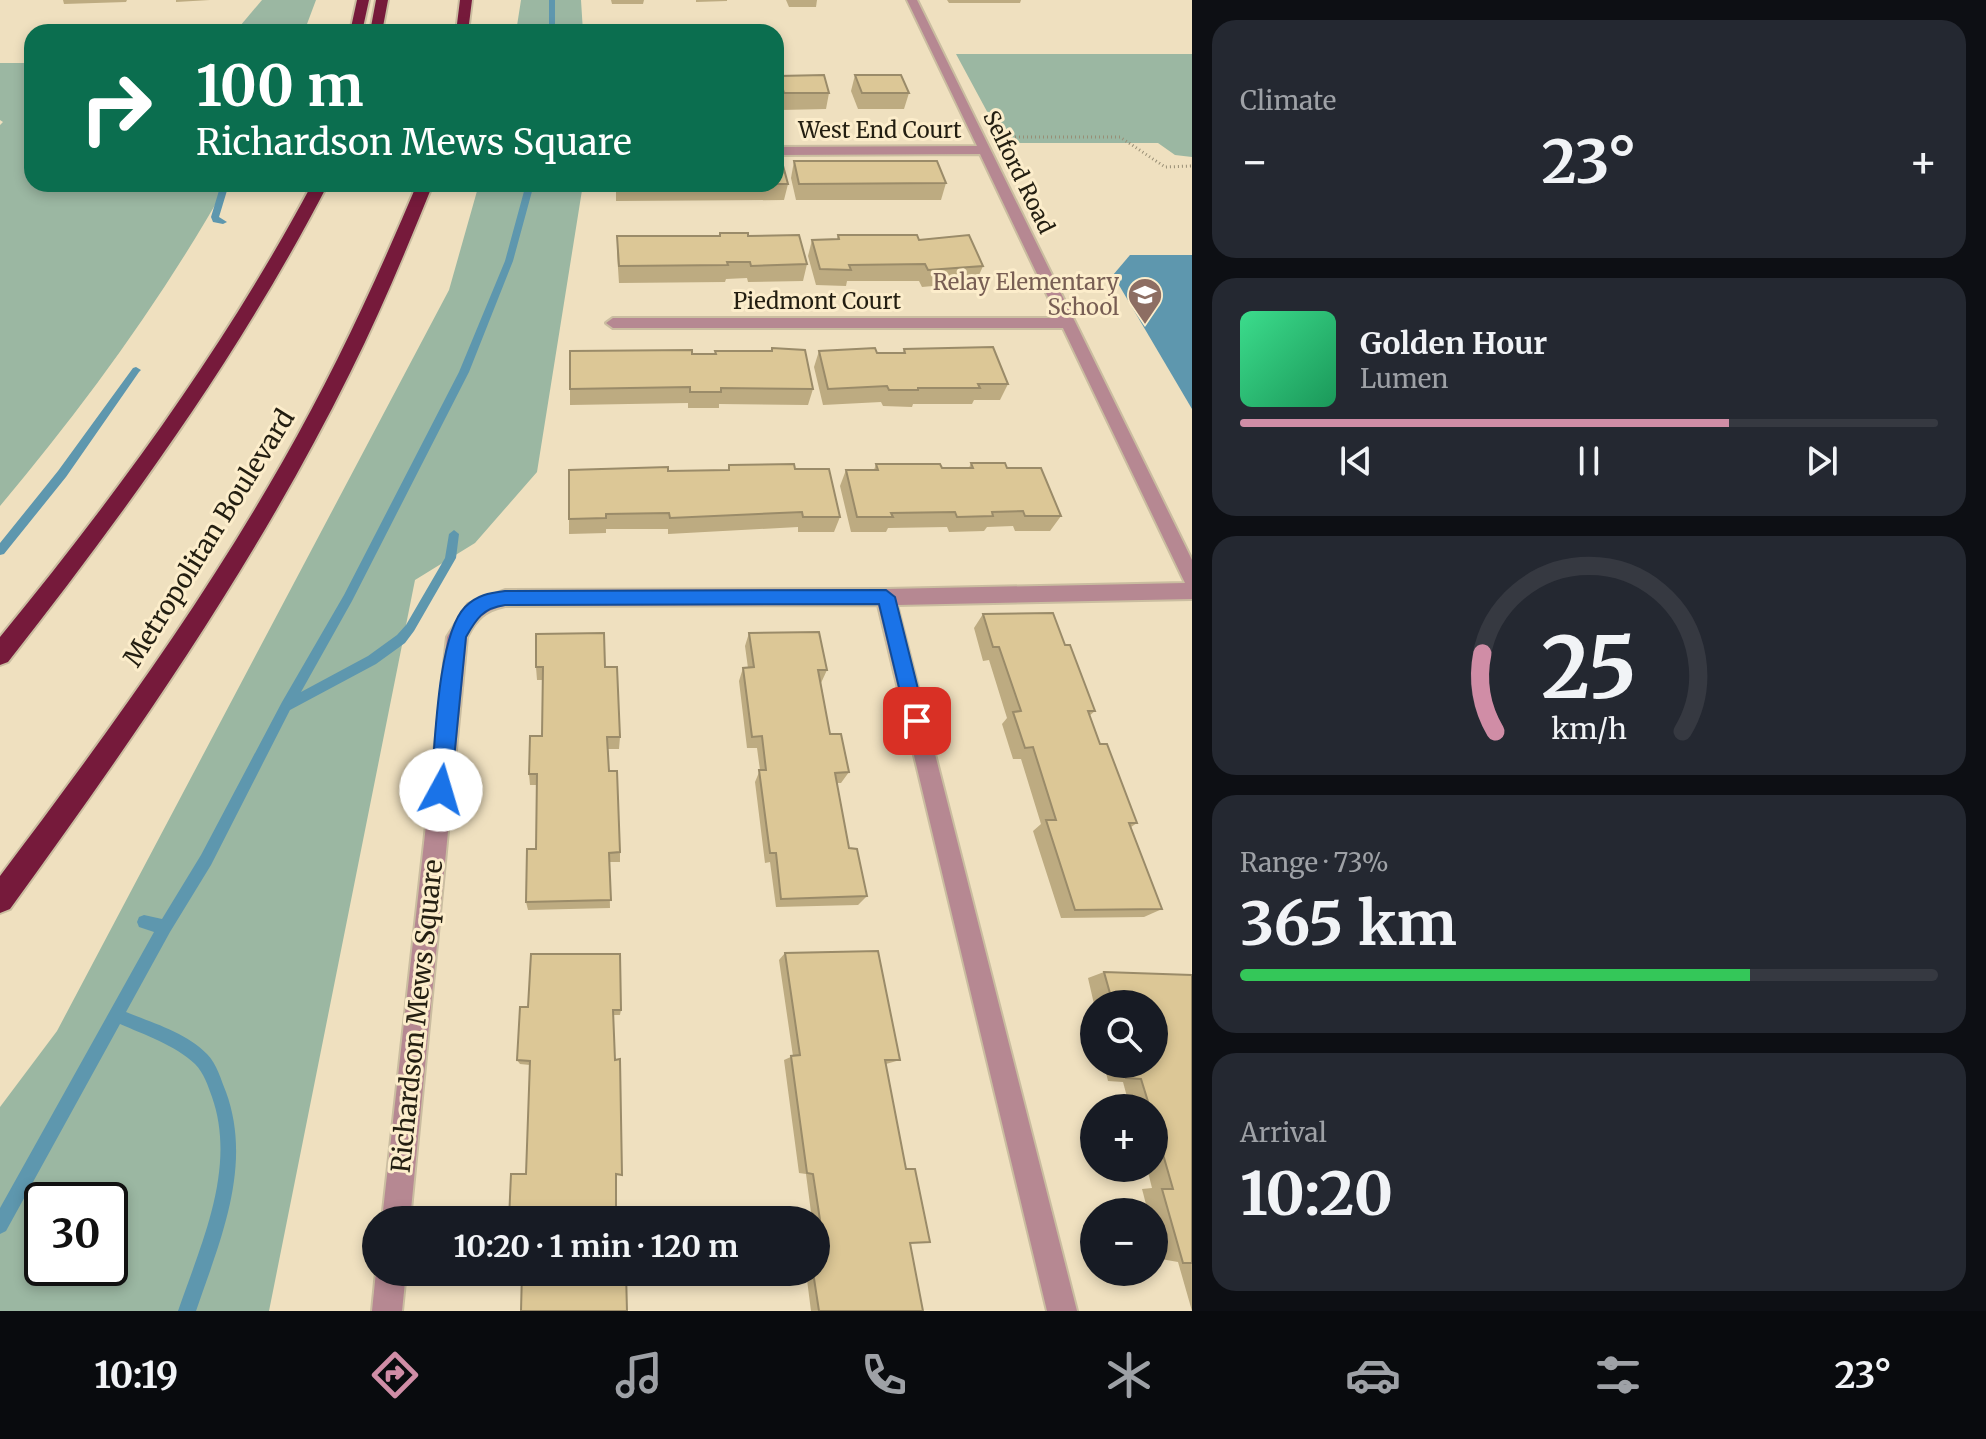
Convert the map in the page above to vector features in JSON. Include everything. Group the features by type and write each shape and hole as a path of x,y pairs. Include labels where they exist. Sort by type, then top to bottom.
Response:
{"highway":[{"path":"358,24 363,0"},
{"path":"378,24 382,0"},
{"path":"463,24 466,0"},
{"path":"287,250 305,192"},
{"path":"0,655 88,546 210,376 287,250 316,192"},
{"name":"Metropolitan Boulevard","path":"0,899 63,816 219,584 327,401 395,264 422,192"}],"street":[{"name":"Selford Road","path":"912,0 1192,579"},
{"name":"West End Court","path":"784,151 981,144"},
{"name":"Piedmont Court","path":"613,323 1068,323"},
{"name":"Richardson Mews Square","path":"397,1206 457,637 469,614 484,601 505,598 886,597 1192,591"},
{"path":"886,597 1062,1311"},
{"path":"387,1311 390,1286"}],"path":[{"path":"981,144 1120,137 1165,167 1192,166"}],"green space":[{"path":"262,0 316,0 307,24 242,24"},
{"path":"521,0 581,0 582,24 517,24"},
{"path":"956,54 1192,54 1192,157 1175,155 1158,143 1004,143"},
{"path":"0,63 24,63 24,192 222,192 121,350 62,430 0,506 0,125 3,122 0,120"},
{"path":"477,192 582,192 537,472 475,543 415,580 269,1311 0,1311 0,1107 57,1031 449,290"}],"water":[{"path":"1130,255 1192,255 1192,409 1113,275"}],"building":[{"path":"824,75 829,93 784,93 784,76"},
{"path":"855,75 901,75 909,93 862,93"},
{"path":"794,161 937,161 946,183 799,184"},
{"path":"720,233 799,235 807,264 751,266 750,262 727,262 728,265 619,266 617,236 720,236"},
{"path":"838,235 917,235 919,240 969,235 983,266 928,270 925,264 849,265 851,270 820,269 812,240 839,239"},
{"path":"993,347 1008,384 918,390 889,390 887,386 828,389 819,351 875,348 877,353 905,353 904,349"},
{"path":"772,348 805,350 813,389 721,388 721,392 690,392 690,387 570,389 570,351 692,350 692,354 716,354 715,351 772,351"},
{"path":"971,463 1005,463 1007,468 1041,468 1061,516 1025,516 1023,511 992,512 993,516 957,517 955,512 857,517 846,470 878,470 876,464 940,464 942,468 973,468"},
{"path":"794,464 795,469 829,469 840,517 803,517 802,512 670,518 669,513 606,514 606,518 569,519 569,470 668,467 668,471 729,470 729,465"},
{"path":"1053,613 1065,645 1070,645 1095,711 1088,711 1100,744 1107,744 1137,823 1129,823 1162,909 1075,910 1046,820 1056,820 1033,747 1025,748 1013,712 1021,711 999,647 993,647 983,614"},
{"path":"819,632 827,670 818,670 830,734 841,734 849,772 835,773 849,848 857,849 867,896 781,899 776,853 770,853 759,770 766,770 762,736 752,737 743,668 754,667 749,633"},
{"path":"604,633 605,667 617,667 620,737 607,737 609,771 617,771 620,852 609,853 611,900 526,902 527,849 536,849 537,774 529,774 530,736 542,736 543,667 536,667 536,634"},
{"path":"878,951 900,1060 885,1060 906,1169 915,1169 930,1242 910,1243 923,1311 819,1311 815,1286 830,1286 830,1206 818,1206 813,1174 807,1173 791,1056 800,1055 785,953"},
{"path":"531,954 620,954 621,1010 613,1010 615,1060 620,1059 622,1175 616,1174 616,1206 510,1206 511,1174 526,1174 530,1061 517,1060 520,1007 528,1007"},
{"path":"1104,972 1192,975 1192,1263 1183,1263 1168,1210 1168,1198 1165,1198 1162,1189 1173,1189 1168,1172 1168,1094 1146,1094 1141,1079 1126,1078 1168,1078 1168,990 1109,990"},
{"path":"522,1286 626,1286 627,1311 521,1311"}],"waterway":[{"path":"552,0 552,24"},
{"path":"223,192 215,217 223,222"},
{"path":"286,706 348,598 464,372 509,261 528,192"},
{"path":"0,551 62,474 136,370"},
{"path":"286,706 372,660 401,639 450,558 454,534"},
{"path":"165,927 206,860 286,706"},
{"path":"144,922 165,927"},
{"path":"0,1225 165,927"},
{"path":"118,1016 171,1040 200,1058 205,1063 225,1112 229,1140 223,1198 187,1311"}],"place":[{"name":"Relay Elementary School","path":"1145,326"}],"route":[{"path":"441,790 457,637 469,614 484,601 505,598 886,597 917,721"}]}
